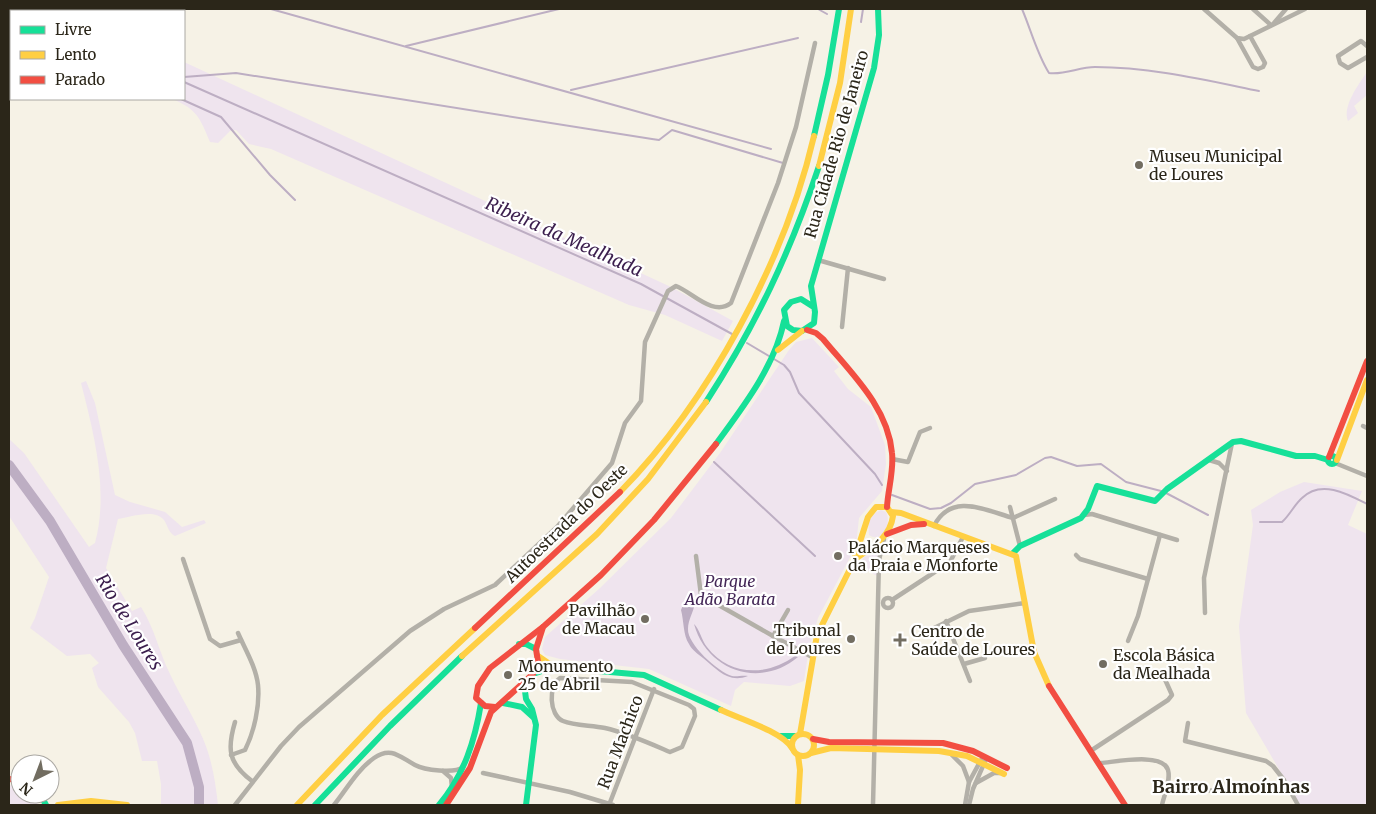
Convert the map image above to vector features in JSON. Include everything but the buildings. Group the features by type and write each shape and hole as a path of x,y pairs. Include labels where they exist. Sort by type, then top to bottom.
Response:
{"main road":[{"name":"Autoestrada do Oeste","path":"297,805 378,718 563,548 624,488 656,450 698,393 740,324 770,262 800,187 816,133 826,89 839,9"},
{"name":"Autoestrada do Oeste","path":"315,805 387,727 597,535 666,457 702,409 751,330 769,296 796,233 824,152 845,54 851,9"},
{"name":"Rua Cidade Rio de Janeiro","path":"811,286 874,68 879,35 878,9"},
{"path":"778,351 786,305 801,299 811,286"},
{"path":"811,286 812,306 822,339"},
{"path":"801,299 812,306"},
{"path":"439,805 452,790 466,765 481,703 476,693 478,683 503,655 543,627 634,542 680,490 725,433 778,351 812,326 815,317"},
{"path":"784,321 791,330 816,333 822,339 876,407 890,440 892,459 886,508 892,525 884,537 855,560"},
{"path":"1336,461 1365,378 1367,361"},
{"path":"1329,458 1365,378"},
{"path":"1013,553 1020,546 1084,515 1097,486 1150,501 1159,498 1167,489 1232,443 1241,441 1296,456 1329,458 1334,456 1336,461"},
{"path":"792,748 806,715 812,657 825,614 855,560 869,513 886,508 963,537 1013,553 1018,561 1034,652 1044,677 1101,764 1125,805"},
{"path":"864,531 870,540 884,537 911,525 931,524"},
{"path":"533,674 543,627"},
{"path":"519,644 526,644 554,667"},
{"path":"446,805 470,768 485,724 495,708 503,703 533,674 554,667 637,674 651,677 778,736 798,755 800,770 798,805"},
{"path":"524,683 526,699 535,720 526,805"},
{"path":"481,703 495,708"},
{"path":"503,703 522,707 535,720"},
{"path":"800,770 814,747 806,715"},
{"path":"778,736 798,735 829,742 948,752 983,761"},
{"path":"798,755 810,754 831,748 943,743 963,748 1004,772"},
{"path":"58,805 91,801 127,805"}],"street":[{"path":"1204,9 1237,38 1252,67 1263,68 1265,63 1250,36"},
{"path":"1253,9 1272,25"},
{"path":"1272,25 1286,9"},
{"path":"1237,38 1244,39 1305,9"},
{"path":"1367,46 1361,41 1338,56 1340,63 1348,68 1367,57"},
{"path":"235,805 281,746 337,693 425,620 495,585 557,527 612,462 625,424 641,401 645,342 668,291 676,286 717,308 731,303 778,183 796,127 816,43"},
{"path":"818,260 884,279"},
{"path":"842,327 848,268"},
{"path":"892,459 908,462 920,432 930,428"},
{"path":"1204,613 1204,578 1232,443"},
{"path":"1209,460 1219,463 1227,471"},
{"path":"1336,461 1367,476"},
{"path":"931,524 940,515 954,507 971,505 1012,518 1055,499"},
{"path":"1010,507 1020,546"},
{"path":"1084,515 1092,514 1177,540"},
{"path":"1128,641 1138,616 1160,535"},
{"path":"872,805 878,632 878,560 884,537"},
{"path":"878,590 886,599 892,600 950,562 963,537"},
{"path":"1076,555 1080,559 1148,579"},
{"path":"696,556 701,594 812,657"},
{"path":"182,559 210,639 220,646 241,640"},
{"path":"886,599 883,604 888,608 893,606 892,600"},
{"path":"926,632 969,611 1025,603"},
{"path":"773,636 788,610"},
{"path":"946,621 970,680"},
{"path":"231,754 245,750 254,728 258,685 238,633"},
{"path":"964,664 986,658"},
{"path":"1092,750 1168,700 1172,695 1163,675"},
{"path":"560,678 632,682 654,690 694,709 695,716 682,748 676,752 670,752 606,728 564,722 557,717 552,704 552,687 560,678"},
{"name":"Rua Machico","path":"611,805 654,690"},
{"path":"235,722 229,742 231,754 236,765 252,782"},
{"path":"1188,723 1185,741 1266,761 1273,766 1284,780 1298,805"},
{"path":"334,805 373,758 386,752 397,753 416,766 442,771 457,771 466,765"},
{"path":"948,752 963,766 969,782"},
{"path":"1101,764 1155,759 1168,767 1169,776 1162,805"},
{"path":"965,805 969,782 983,761"},
{"path":"969,805 983,761"},
{"path":"442,771 451,778 452,790"},
{"path":"975,784 986,776 1004,772"},
{"path":"483,773 529,782 611,805"},
{"path":"1166,789 1222,791"}],"green space":[{"path":"185,62 671,287 733,321 722,341 665,315 629,305 271,149 249,144 236,130 230,131 218,143 210,142 197,115 174,100 185,100"},
{"path":"1367,72 1367,95 1354,106 1358,113 1348,121 1347,109 1349,102"},
{"name":"Parque Adão Barata","path":"812,338 839,367 834,371 848,389 871,407 885,445 886,464 882,491 859,518 856,546 818,618 809,648 804,681 790,686 744,682 735,690 731,706 649,669 560,659 545,655 542,649 545,637 600,588 671,518 720,453 789,350 796,342"},
{"path":"86,381 95,403 115,495 130,502 165,512 182,527 204,520 206,523 175,536 169,531 164,520 155,514 142,514 118,519 106,568 132,611 141,607 150,624 166,666 207,749 218,805 161,805 161,784 157,761 142,761 135,733 129,722 98,687 92,668 99,663 90,654 67,656 30,628 49,577 9,516 9,439 24,453 89,547 95,543 101,503 100,483 95,442 81,383"},
{"path":"1304,482 1362,491 1348,525 1367,534 1367,805 1300,805 1246,713 1239,626 1253,525 1251,510 1280,492"},
{"path":"881,510 886,512 888,517 887,526 882,535 874,537 869,535 868,522 875,513"},
{"path":"877,549 879,550 877,576 865,569 853,572 864,557"},
{"path":"9,785 10,804 39,805 9,805"}],"shaded area":[{"path":"692,600 695,602 688,629 692,642 704,657 719,669 732,676 748,676 734,678 723,674 690,646 681,610 684,603"},
{"path":"694,624 705,644 716,657 738,668 761,670 784,663 795,656 798,657 783,667 768,672 752,673 737,670 723,664 710,653 701,640"}],"waterway":[{"path":"271,9 771,149"},
{"path":"406,46 559,9"},
{"path":"818,9 827,14"},
{"path":"861,22 863,9"},
{"path":"1022,9 1049,73 1061,73 1095,67 1136,69 1259,91"},
{"path":"571,90 798,38"},
{"path":"185,77 236,73 659,140 672,130 783,163"},
{"name":"Ribeira da Mealhada","path":"185,82 641,284 732,334"},
{"path":"183,100 221,117 270,175 295,200"},
{"name":"Ribeira da Mealhada","path":"747,343 784,365 790,372 799,393 875,474 882,485"},
{"name":"Ribeira da Mealhada","path":"892,495 930,509 941,508 951,503 975,484 1016,475 1045,458 1051,457 1077,466 1101,464 1126,482 1161,491"},
{"path":"714,462 815,556"},
{"name":"Rio de Loures","path":"9,465 50,521 123,645 187,743 199,787 199,805"},
{"name":"Ribeira da Mealhada","path":"1260,522 1282,522 1302,498 1309,492 1318,490 1335,490 1367,504"},
{"name":"Ribeira da Mealhada","path":"1166,493 1208,515"}],"traffic: fast":[{"path":"814,136 828,75 839,9"},
{"path":"812,306 801,299 791,302 784,310 787,326 793,330 802,331 814,323 815,312 811,286 874,68 879,35 878,9"},
{"path":"706,402 741,345 784,259 819,166"},
{"path":"716,444 747,401 766,370 780,338 784,321"},
{"path":"1013,553 1020,546 1081,518 1088,509 1097,486 1155,501 1167,489 1233,442 1241,441 1296,456 1315,456 1328,460"},
{"path":"1332,456 1336,460 1332,464 1328,460 1332,456"},
{"path":"519,644 526,644 536,649"},
{"path":"315,805 390,726 462,656"},
{"path":"533,674 554,667 644,675 721,710"},
{"path":"524,683 526,699 532,709 536,725 526,805"},
{"path":"439,805 462,770 472,744 481,703"},
{"path":"503,703 522,707 533,717"},
{"path":"780,736 795,736"}],"traffic: slow":[{"path":"819,166 840,83 851,9"},
{"path":"620,492 653,456 684,416 740,327 784,232 801,183 814,136"},
{"path":"778,350 802,331"},
{"path":"1337,460 1367,380"},
{"path":"462,656 597,534 648,479 706,402"},
{"path":"800,734 817,635 853,563 868,517 876,507 887,507 893,516 888,530 874,546 855,559"},
{"path":"891,512 901,513 1016,556 1034,652 1049,686"},
{"path":"297,805 382,715 475,628"},
{"path":"538,656 554,667"},
{"path":"721,710 770,731 787,742 792,748"},
{"path":"803,734 811,737 814,745 811,753 803,756 795,753 792,745 795,737 803,734"},
{"path":"811,753 831,748 939,751 967,756 1004,774"},
{"path":"798,755 800,770 798,805"},
{"path":"58,805 91,801 127,805"}],"traffic: jam":[{"path":"807,330 816,333 823,339 856,378 876,406 883,421 889,436 892,453 892,473 887,507"},
{"path":"1329,457 1367,361"},
{"path":"495,707 485,706 476,698 478,686 490,668 544,626 601,575 654,520 716,444"},
{"path":"475,628 620,492"},
{"path":"887,534 911,525 924,524"},
{"path":"446,805 470,768 491,712 533,674 538,662 536,649 543,627"},
{"path":"1049,686 1125,805"},
{"path":"813,739 829,742 943,743 973,751 1007,768"}],"place":[{"name":"Museu Municipal de Loures","path":"1139,165"},
{"name":"Palácio Marqueses da Praia e Monforte","path":"838,556"},
{"name":"Pavilhão de Macau","path":"645,619"},
{"name":"Tribunal de Loures","path":"851,639"},
{"name":"Centro de Saúde de Loures","path":"900,640"},
{"name":"Escola Básica da Mealhada","path":"1103,664"},
{"name":"Monumento 25 de Abril","path":"508,675"}],"district":[{"name":"Bairro Almoínhas","path":"1231,787"}]}
